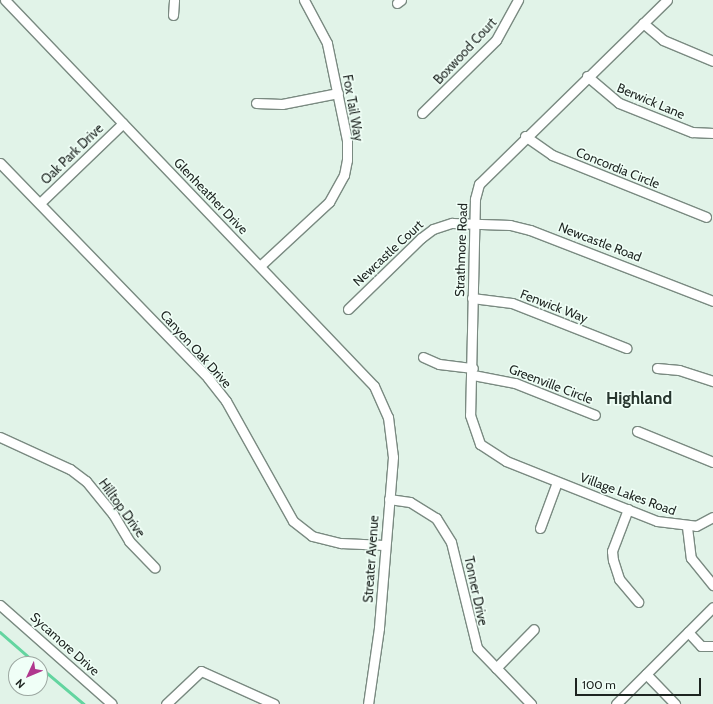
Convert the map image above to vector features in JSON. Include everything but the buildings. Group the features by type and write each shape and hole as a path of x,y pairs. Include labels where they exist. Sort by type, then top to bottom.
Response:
{"street":[{"name":"Glenheather Drive","path":"5,0 261,265 374,386 388,417"},
{"path":"173,15 174,0"},
{"name":"Fox Tail Way","path":"261,265 328,202 344,175 347,140 327,43 304,0"},
{"name":"Boxwood Court","path":"422,113 496,40 518,0"},
{"name":"Strathmore Road","path":"557,482 506,461 480,444 470,415 473,372 472,298 475,199 483,178 667,0"},
{"path":"644,23 663,40 713,62"},
{"name":"Berwick Lane","path":"587,76 619,103 692,132 713,133"},
{"path":"256,103 282,104 338,93"},
{"name":"Oak Park Drive","path":"40,203 123,123"},
{"name":"Concordia Circle","path":"525,136 552,156 706,217"},
{"name":"Canyon Oak Drive","path":"0,164 40,203 217,390 293,521 312,536 341,543 384,545"},
{"name":"Newcastle Court","path":"348,309 432,228 452,223 474,223"},
{"name":"Newcastle Road","path":"474,223 530,230 713,301"},
{"name":"Fenwick Way","path":"472,298 512,304 626,348"},
{"name":"Greenville Circle","path":"422,357 439,364 515,383 595,415"},
{"path":"657,368 679,370 713,381"},
{"name":"Streater Avenue","path":"368,704 379,628 384,545 393,456 388,417"},
{"path":"637,431 713,462"},
{"name":"Hilltop Drive","path":"0,437 70,469 86,481 110,509 129,541 155,568"},
{"path":"540,528 557,482"},
{"name":"Village Lakes Road","path":"557,482 628,509 687,526 696,526 713,516"},
{"name":"Tonner Drive","path":"389,499 410,502 436,518 448,536 462,578 468,619 477,648 531,704"},
{"path":"628,509 612,551 613,560 619,579 638,602"},
{"path":"687,526 691,558 713,585"},
{"name":"Sycamore Drive","path":"0,605 112,704"},
{"path":"616,704 713,607"},
{"path":"496,668 534,630"},
{"path":"688,632 701,646 713,646"},
{"path":"166,704 201,671 274,704"},
{"path":"646,674 675,704"}],"waterway":[{"path":"0,632 28,656"},
{"path":"48,674 84,704"}],"district":[{"name":"Highland","path":"639,399"}]}
